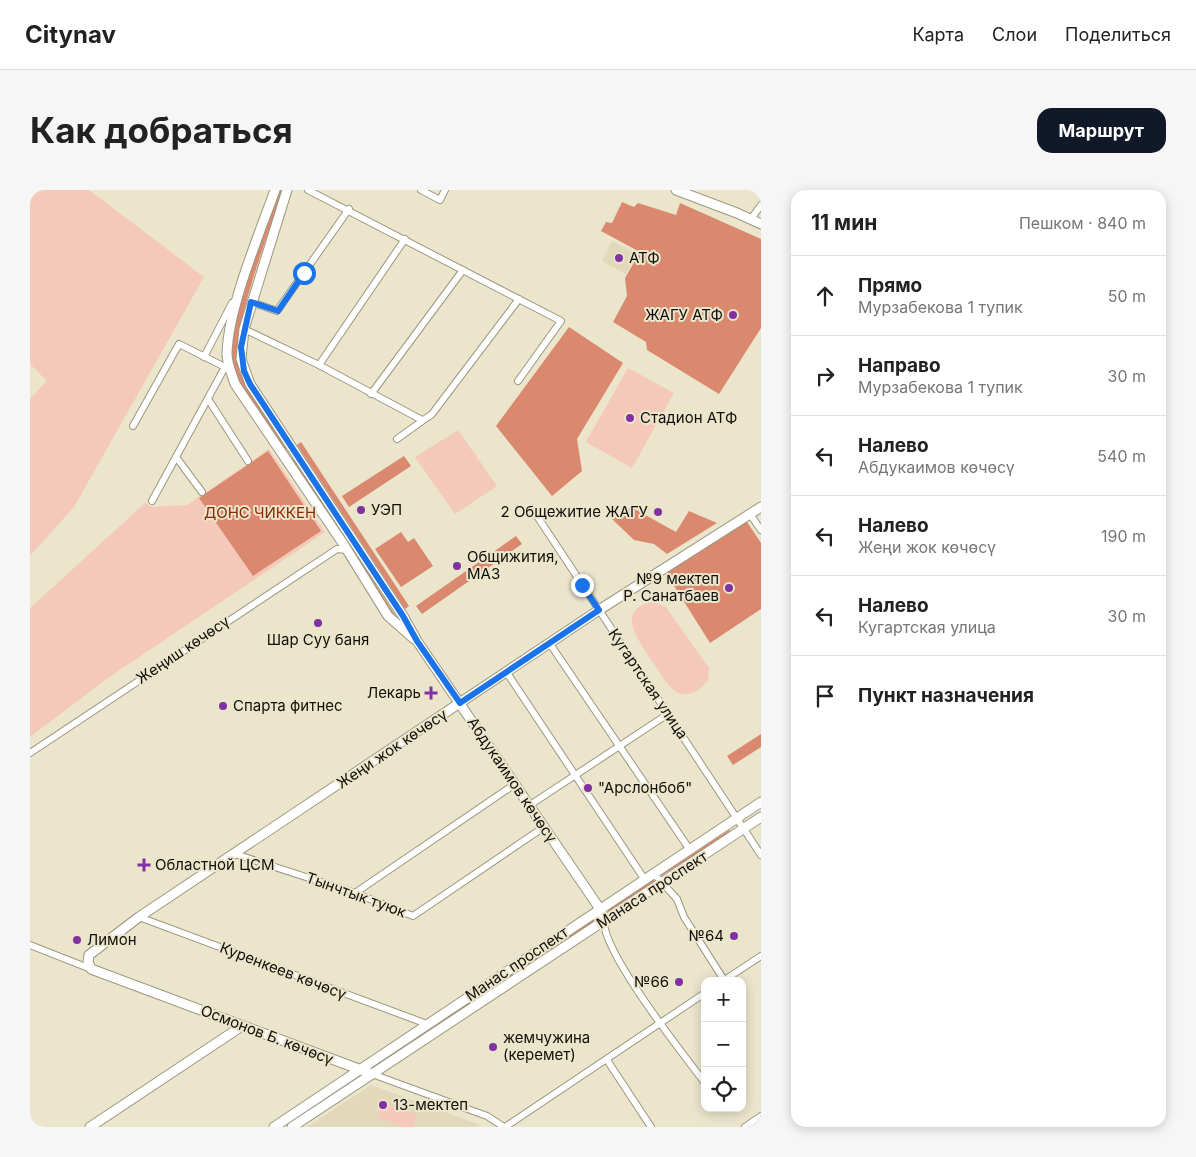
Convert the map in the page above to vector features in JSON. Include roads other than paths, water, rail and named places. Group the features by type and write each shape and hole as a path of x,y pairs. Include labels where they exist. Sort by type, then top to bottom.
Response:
{"main road":[{"name":"Абдукаимов көчөсү","path":"274,190 235,310 227,365 235,384 347,550 388,616 417,641"},
{"name":"Абдукаимов көчөсү","path":"287,190 244,329 241,347 244,371 294,452 403,616 417,641 600,909 604,921"},
{"path":"676,190 751,218 761,224"},
{"path":"285,460 294,452"},
{"name":"Жеңи жок көчөсү","path":"91,969 88,962 92,950 139,916 235,854 599,610 761,507"},
{"name":"Манас проспект","path":"274,1127 761,802"},
{"name":"Манаса проспект","path":"292,1127 761,817"},
{"path":"511,968 518,978"},
{"name":"Осмонов Б. көчөсү","path":"91,969 372,1074"},
{"path":"443,1014 449,1024"},
{"path":"90,1127 242,1026"},
{"path":"304,1106 310,1115"}],"street":[{"path":"308,190 349,209 561,321 518,381"},
{"path":"421,190 440,200 445,190"},
{"path":"751,218 761,205"},
{"path":"251,302 278,311 349,209"},
{"path":"318,364 405,239"},
{"path":"371,394 462,270"},
{"path":"397,439 422,420 427,420 519,299"},
{"path":"204,357 232,303"},
{"path":"244,329 318,364 422,420"},
{"path":"133,426 179,344 204,357 227,365 152,501"},
{"path":"208,399 248,461"},
{"path":"176,457 202,492"},
{"name":"Кугартская улица","path":"535,513 761,856"},
{"path":"750,514 761,530"},
{"path":"338,537 336,549 347,550"},
{"name":"Жеңиш көчөсү","path":"30,753 336,549"},
{"path":"550,644 690,850"},
{"path":"507,673 644,880"},
{"path":"530,805 668,714"},
{"path":"354,893 515,784"},
{"name":"Тынчтык туюк","path":"235,854 354,893 413,916 544,827"},
{"path":"654,874 677,899 684,917 722,977"},
{"name":"Куренкеев көчөсү","path":"139,916 427,1024"},
{"path":"604,921 604,931 623,968 701,1078"},
{"name":"Осмонов Б. көчөсү","path":"30,944 91,969"},
{"path":"729,977 761,956"},
{"path":"504,1127 701,996"},
{"path":"607,1060 651,1127"},
{"name":"Осмонов Б. көчөсү","path":"372,1074 487,1116 504,1127"},
{"path":"745,1127 761,1116"}],"place":[{"name":"АТФ","path":"619,258"},
{"name":"ЖАГУ АТФ","path":"733,315"},
{"name":"Стадион АТФ","path":"630,418"},
{"name":"УЭП","path":"361,510"},
{"name":"2 Общежитие ЖАГУ","path":"658,512"},
{"name":"Общижития, МАЗ","path":"457,566"},
{"name":"№9 мектеп Р. Санатбаев","path":"729,588"},
{"name":"Шар Суу баня","path":"318,623"},
{"name":"Лекарь","path":"431,693"},
{"name":"Спарта фитнес","path":"223,706"},
{"name":"\"Арслонбоб\"","path":"588,788"},
{"name":"Областной ЦСМ","path":"144,865"},
{"name":"№64","path":"734,936"},
{"name":"Лимон","path":"77,940"},
{"name":"№66","path":"679,982"},
{"name":"жемчужина (керемет)","path":"493,1047"},
{"name":"13-мектеп","path":"383,1105"}],"park label":[{"name":"ДОНС ЧИККЕН","path":"260,513"}]}
